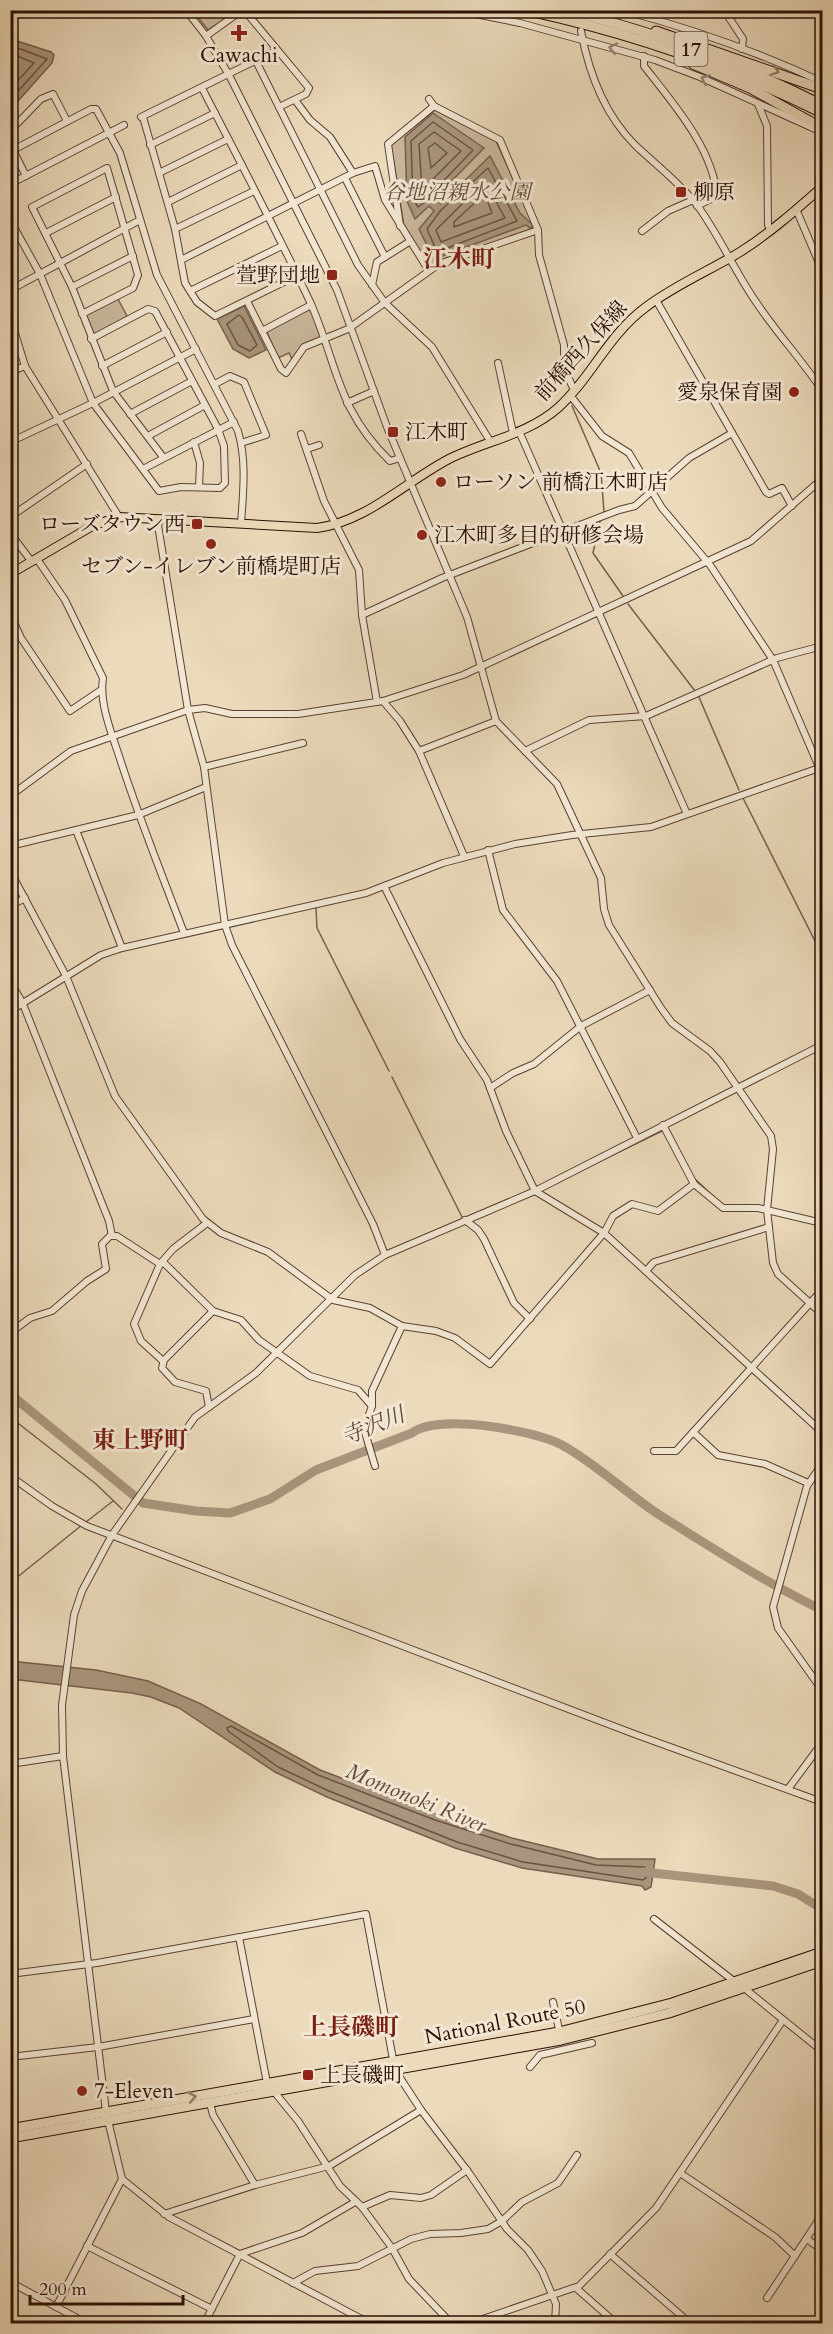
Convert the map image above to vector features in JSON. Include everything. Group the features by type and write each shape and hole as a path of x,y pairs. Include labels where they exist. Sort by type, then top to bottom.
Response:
{"highway":[{"name":"17","path":"525,10 605,30 744,77 822,113"},
{"name":"17","path":"564,10 598,18 750,71 822,105"},
{"path":"598,18 684,39 822,89"},
{"path":"605,30 750,88 822,128"},
{"name":"National Route 50","path":"561,2040 736,1983 822,1952"},
{"name":"National Route 50","path":"10,2138 107,2116 270,2087 561,2040 650,2018 746,1989 822,1961"},
{"name":"National Route 50","path":"10,2129 210,2103 270,2087"}],"main road":[{"name":"前橋西久保線","path":"10,574 94,525 118,517 317,528 335,526 355,518 446,460 516,432 549,415 572,392 616,334 656,300 731,258 771,231 822,187"}],"street":[{"path":"186,10 206,36 229,75 352,326 400,458 467,617 496,721 555,781 601,878 604,909 609,925 650,990 672,1023 710,1051 771,1136 773,1149 767,1210 773,1263 778,1274 822,1314"},
{"path":"455,10 520,23 644,56 700,77 815,129 822,128"},
{"path":"621,10 637,12 742,49 822,82"},
{"path":"724,10 743,39 742,49"},
{"path":"820,10 822,17"},
{"path":"206,36 241,11 245,11 309,88 306,94 279,107"},
{"path":"581,32 594,81 615,120 635,144 671,176 695,203 731,258 759,308 822,390"},
{"path":"277,50 141,117 168,202 185,283 211,316 297,276"},
{"path":"642,231 668,211 717,196 705,156 682,115 644,66 644,56"},
{"path":"256,62 358,265 386,303 432,347 490,441"},
{"path":"202,88 311,305 337,382 347,403 377,448 390,461 400,458"},
{"path":"10,131 41,99 53,94 67,121"},
{"path":"10,1011 101,955 122,948 384,886 464,856 488,850 580,834 644,829 822,770 772,660 707,561 652,491 630,453 602,436 572,392 564,368 564,345 539,255 538,230 500,140 434,106 429,99"},
{"path":"295,100 310,120 330,137 353,173"},
{"path":"758,104 767,126 768,225 771,231"},
{"path":"400,228 399,203 388,144 434,106"},
{"path":"26,176 13,150 67,121 96,109 120,153 157,275 234,422 241,443 244,483 241,524"},
{"path":"150,145 215,113"},
{"path":"10,184 124,125"},
{"path":"159,173 226,140"},
{"path":"168,202 242,165"},
{"path":"181,260 353,173 375,166 384,200 429,272"},
{"path":"82,314 135,285 138,275 107,168 32,207 72,288 91,339 112,392 164,458"},
{"path":"345,178 384,257"},
{"path":"175,229 254,191"},
{"path":"46,233 116,197"},
{"path":"796,209 822,270"},
{"path":"10,220 39,274 93,403 159,491 181,487 220,488 225,483 224,446 218,429 155,311 151,309 91,339"},
{"path":"10,290 140,220"},
{"path":"247,301 281,369 286,373 304,347 352,326 439,264 538,230"},
{"path":"372,285 377,262 409,242"},
{"path":"190,291 282,246"},
{"path":"72,288 133,256"},
{"path":"656,300 765,492 772,494 782,488 792,506"},
{"path":"262,330 311,305"},
{"path":"10,317 25,366 118,517"},
{"path":"102,366 167,332"},
{"path":"10,442 58,421 196,349"},
{"path":"498,363 516,432 564,532 687,814"},
{"path":"10,372 25,366"},
{"path":"215,384 230,376 244,382 266,435 241,443"},
{"path":"130,414 192,381"},
{"path":"347,403 374,391"},
{"path":"148,436 205,405"},
{"path":"143,469 234,422"},
{"path":"362,615 450,575 619,510 634,507 689,458 732,433"},
{"path":"301,434 310,465 335,526 359,570 362,615 380,701 400,721 419,751 464,856"},
{"path":"194,442 200,463 199,487"},
{"path":"307,449 319,445"},
{"path":"10,518 87,464"},
{"path":"10,796 71,751 188,710 206,708 232,714 298,714 380,701 482,668 755,538 822,479"},
{"path":"157,519 188,710 204,767 225,925 232,945 373,1224 385,1255"},
{"path":"10,533 65,600 104,678 101,690 112,735 138,815 184,933"},
{"path":"10,614 21,638 70,711 101,690"},
{"path":"525,751 592,719 645,716 772,660 822,646"},
{"path":"419,751 496,721"},
{"path":"204,767 303,743"},
{"path":"10,846 138,815 206,786"},
{"path":"76,830 122,948"},
{"path":"488,850 503,910 550,969 638,1138"},
{"path":"10,871 66,976 115,1096 207,1223 221,1233 268,1252 330,1298 370,1308 402,1326 436,1330 455,1338 490,1364 604,1233 613,1216 632,1204 658,1211 694,1184"},
{"path":"384,886 460,1039 490,1088 506,1131 535,1191 604,1233 822,1432"},
{"path":"10,906 25,898"},
{"path":"10,981 23,1004 109,1221 111,1235"},
{"path":"490,1088 513,1073 534,1064 581,1026 650,990"},
{"path":"371,2324 164,2214 122,2179 107,2116 63,1756 62,1705 78,1602 112,1535 189,1424 209,1407 239,1388 355,1275 385,1255 535,1191 822,1045"},
{"path":"663,1125 694,1184 723,1208 767,1210 822,1223"},
{"path":"465,1220 484,1239 514,1303 530,1319"},
{"path":"163,1361 141,1341 134,1324 160,1264 173,1249 207,1223"},
{"path":"646,1270 657,1261 769,1227"},
{"path":"111,1235 160,1264 164,1263 213,1311 241,1320 253,1335 310,1376 358,1390 372,1406"},
{"path":"10,1333 30,1318 52,1311 87,1281 106,1269 102,1244 111,1235"},
{"path":"654,1451 673,1453 822,1290"},
{"path":"209,1407 206,1391 175,1382 162,1368 163,1361 213,1311"},
{"path":"374,1464 364,1437 372,1406 372,1391 402,1326"},
{"path":"693,1432 717,1454 765,1464 808,1483"},
{"path":"822,1464 808,1483 780,1578 773,1611 776,1625 822,1690"},
{"path":"10,1476 68,1516 112,1535 822,1802"},
{"path":"788,1789 822,1743"},
{"path":"10,1764 63,1756"},
{"path":"10,1974 88,1964 366,1914 394,2066 421,2110 502,2221 528,2250 554,2296 557,2312 555,2324"},
{"path":"654,1919 822,2051"},
{"path":"239,1937 254,2019 270,2087 298,2121 340,2186 362,2207 392,2248 409,2279 452,2324"},
{"path":"553,2002 561,2040"},
{"path":"10,2057 98,2047 254,2019"},
{"path":"468,2324 576,2288 656,2208 783,2020"},
{"path":"530,2067 540,2055 561,2040 592,2043"},
{"path":"210,2103 213,2115 255,2185"},
{"path":"164,2214 255,2185 329,2166 421,2110"},
{"path":"293,2283 315,2271 358,2266 392,2248 430,2234 479,2230 502,2221 522,2202 558,2183 577,2155"},
{"path":"362,2207 390,2194 421,2198 431,2195 466,2170"},
{"path":"680,2174 776,2237 795,2256"},
{"path":"56,2307 122,2179"},
{"path":"204,2324 240,2254 302,2233 355,2202"},
{"path":"767,2298 822,2216"},
{"path":"807,2239 822,2250"},
{"path":"87,2246 212,2309"},
{"path":"610,2254 691,2324"},
{"path":"10,2282 88,2324"},
{"path":"576,2288 617,2324"}],"green space":[{"path":"193,11 237,11 208,30"},
{"name":"谷地沼親水公園","path":"435,110 496,141 535,228 430,268 404,226 391,145"},
{"path":"117,297 128,318 95,336 91,334 86,314"},
{"path":"307,310 312,311 321,337 303,345 293,361 289,353 278,358 266,330"}],"water":[{"path":"11,39 54,55 52,63 11,109"},
{"name":"谷地沼親水公園","path":"433,113 484,148 435,198 441,204 490,156 520,213 534,226 530,228 526,225 434,259 419,229 434,211 429,206 415,219 407,201 405,137"},
{"path":"244,306 266,350 249,358 233,349 217,319"},
{"path":"10,1661 96,1670 148,1681 201,1704 320,1770 437,1814 512,1838 598,1859 655,1859 651,1887 645,1890 642,1886 522,1868 455,1848 327,1797 275,1772 179,1708 151,1697 132,1693 11,1679"}],"waterway":[{"path":"572,406 601,473 604,512"},
{"path":"600,521 593,553 623,596"},
{"path":"628,604 695,691"},
{"path":"698,695 739,790"},
{"path":"743,798 822,955"},
{"path":"316,908 317,928 389,1071"},
{"path":"392,1077 462,1217"},
{"path":"668,1128 682,1155"},
{"path":"590,1166 664,1130"},
{"path":"694,1178 712,1195"},
{"path":"725,1205 757,1205"},
{"path":"472,1221 491,1213"},
{"name":"寺沢川","path":"10,1394 143,1503 196,1511 230,1513 270,1499 316,1470 425,1427 463,1424 509,1429 530,1434 548,1439 574,1452 658,1514 759,1576 822,1610"},
{"path":"10,1417 96,1484 122,1509"},
{"path":"86,1522 113,1501"},
{"path":"10,1583 82,1525"},
{"name":"Momonoki River","path":"643,1872 773,1886 798,1894 822,1909"}],"place":[{"name":"Cawachi","path":"239,33"},
{"name":"柳原","path":"681,192"},
{"name":"萱野団地","path":"332,275"},
{"name":"愛泉保育園","path":"794,392"},
{"name":"江木町","path":"393,432"},
{"name":"ローソン 前橋江木町店","path":"441,482"},
{"name":"ローズタウン西","path":"197,524"},
{"name":"江木町多目的研修会場","path":"422,535"},
{"name":"セブン-イレブン前橋堤町店","path":"211,544"},
{"name":"上長磯町","path":"308,2075"},
{"name":"7-Eleven","path":"82,2091"}],"district":[{"name":"江木町","path":"459,259"},
{"name":"東上野町","path":"140,1440"},
{"name":"上長磯町","path":"351,2027"}]}
